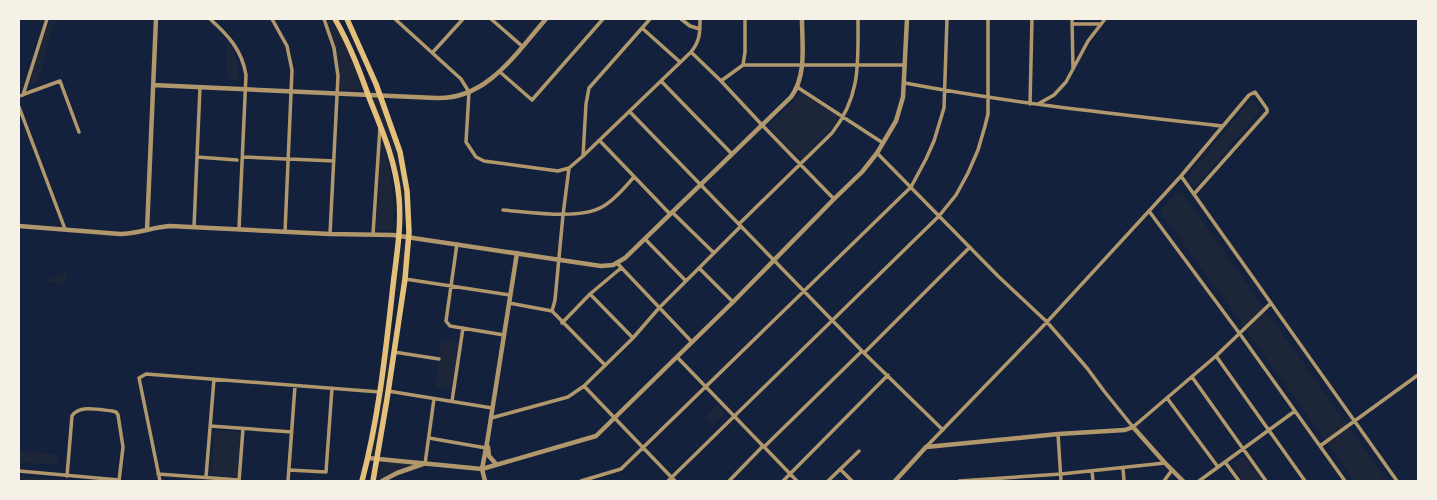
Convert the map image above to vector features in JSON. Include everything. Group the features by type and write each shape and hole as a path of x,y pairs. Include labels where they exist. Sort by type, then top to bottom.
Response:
{"main road":[{"path":"335,19 350,48 380,124 395,174 400,209 399,236 380,392 368,458 362,481"},
{"path":"347,19 364,54 400,152 407,191 409,237 405,278 377,459 372,481"},
{"path":"392,296 402,297"}],"street":[{"path":"21,95 47,19"},
{"path":"147,230 156,19"},
{"path":"272,19 283,38 289,54 292,70 285,232"},
{"path":"324,19 334,48 338,76 330,234"},
{"path":"395,19 461,79 469,92 466,142 476,157 484,161 558,171 569,168 600,141 691,52 698,42 700,19"},
{"path":"433,52 463,19"},
{"path":"491,19 522,46"},
{"path":"153,85 380,96 454,97 486,84 500,72 546,19"},
{"path":"500,72 532,100 603,19"},
{"path":"583,156 586,104 589,88 650,19"},
{"path":"681,19 690,26 700,30"},
{"path":"743,65 745,52 745,19"},
{"path":"19,226 120,234 135,233 164,227 194,227 330,234 373,234 409,237 605,266 617,263 625,258 645,239 791,97 801,76 802,19"},
{"path":"491,418 568,397 584,386 633,338 659,308 832,133 843,117 852,97 855,84 858,65 858,19"},
{"path":"368,458 482,469 596,436 733,302 862,172 877,153 896,121 901,108 904,83 907,19"},
{"path":"581,481 621,469 911,187 936,136 944,108 946,19"},
{"path":"668,481 939,216 956,195 974,162 988,114 988,19"},
{"path":"1030,104 1032,19"},
{"path":"1072,19 1073,70"},
{"path":"1038,104 1059,90 1066,82 1088,41 1105,19"},
{"path":"212,20 229,37 240,53 245,70 246,89 239,229"},
{"path":"1072,24 1100,24"},
{"path":"642,28 680,62"},
{"path":"691,52 834,199"},
{"path":"721,82 743,65 905,65"},
{"path":"21,95 60,81 79,132"},
{"path":"661,81 732,154"},
{"path":"904,83 1030,104 1222,126"},
{"path":"194,227 200,87"},
{"path":"797,87 883,143"},
{"path":"895,481 1047,322 1149,212 1252,92 1255,92 1267,109 1267,112 1194,194"},
{"path":"19,107 65,230"},
{"path":"630,112 832,321 943,430"},
{"path":"373,234 380,124"},
{"path":"600,141 634,177 714,253"},
{"path":"877,153 1047,322 1087,368 1133,427 1182,481"},
{"path":"197,157 237,160"},
{"path":"243,157 334,161"},
{"path":"552,311 555,300 562,215 569,168"},
{"path":"1181,176 1397,481"},
{"path":"504,210 562,215 589,212 603,207 634,177"},
{"path":"1149,212 1240,334 1343,480"},
{"path":"645,239 686,281"},
{"path":"457,244 446,321 450,326 504,335"},
{"path":"732,480 970,247"},
{"path":"485,481 482,469 517,253"},
{"path":"617,263 692,342"},
{"path":"562,323 590,294 621,268"},
{"path":"699,268 733,302"},
{"path":"405,278 510,296"},
{"path":"590,294 633,338"},
{"path":"509,303 552,311 562,323 605,365"},
{"path":"926,447 1058,434 1125,430 1133,427 1216,356 1271,303"},
{"path":"452,401 464,328"},
{"path":"394,352 439,359"},
{"path":"1216,356 1305,481"},
{"path":"677,357 797,481"},
{"path":"160,481 139,378 146,374 380,392"},
{"path":"782,481 888,375"},
{"path":"1320,446 1418,375"},
{"path":"1192,376 1266,481"},
{"path":"206,477 214,380"},
{"path":"288,481 295,386"},
{"path":"584,386 676,481"},
{"path":"289,470 326,472 332,388"},
{"path":"388,391 492,408"},
{"path":"1167,398 1218,467"},
{"path":"425,464 434,399"},
{"path":"19,471 67,476 119,480 123,442 118,415 116,412 80,409 72,416 67,476"},
{"path":"1199,481 1295,411"},
{"path":"210,426 292,432"},
{"path":"158,474 239,481 243,428"},
{"path":"1058,434 1061,481"},
{"path":"429,438 486,448"},
{"path":"487,443 490,456 496,464"},
{"path":"828,481 859,451"},
{"path":"1225,462 1239,481"},
{"path":"959,481 1061,474 1165,463"},
{"path":"382,481 398,473 425,464"},
{"path":"1122,468 1124,481"},
{"path":"840,469 852,481"},
{"path":"1164,481 1172,470"},
{"path":"1092,471 1093,481"}],"shaded area":[{"path":"50,19 58,19 58,22 53,27 37,83 27,85"},
{"path":"325,19 331,19 344,41 363,89 341,90 335,47"},
{"path":"227,42 235,55 240,81 227,79"},
{"path":"802,92 837,116 839,119 804,158 800,159 769,128 769,125 791,104 797,95"},
{"path":"375,96 377,97 396,149 404,191 406,228 404,227 403,203 392,150 373,100"},
{"path":"1253,100 1260,111 1195,187 1189,178 1190,174 1249,102"},
{"path":"380,139 388,162 392,186 394,230 376,230"},
{"path":"1180,190 1387,481 1355,481 1160,211"},
{"path":"403,243 407,246 401,292 399,293 395,291 401,244"},
{"path":"69,270 63,285 47,281"},
{"path":"394,302 390,343 391,351 376,452 374,455 371,453"},
{"path":"442,339 460,342 453,389 435,387"},
{"path":"717,405 725,413 712,426 704,418"},
{"path":"215,430 241,432 237,477 211,475"},
{"path":"19,451 59,455 57,465 19,462"},
{"path":"1241,457 1246,458 1262,481 1244,481 1233,466 1234,463"},
{"path":"383,462 412,464 412,466 399,469 376,481 380,464"},
{"path":"19,476 61,479 61,481 19,481"}]}
